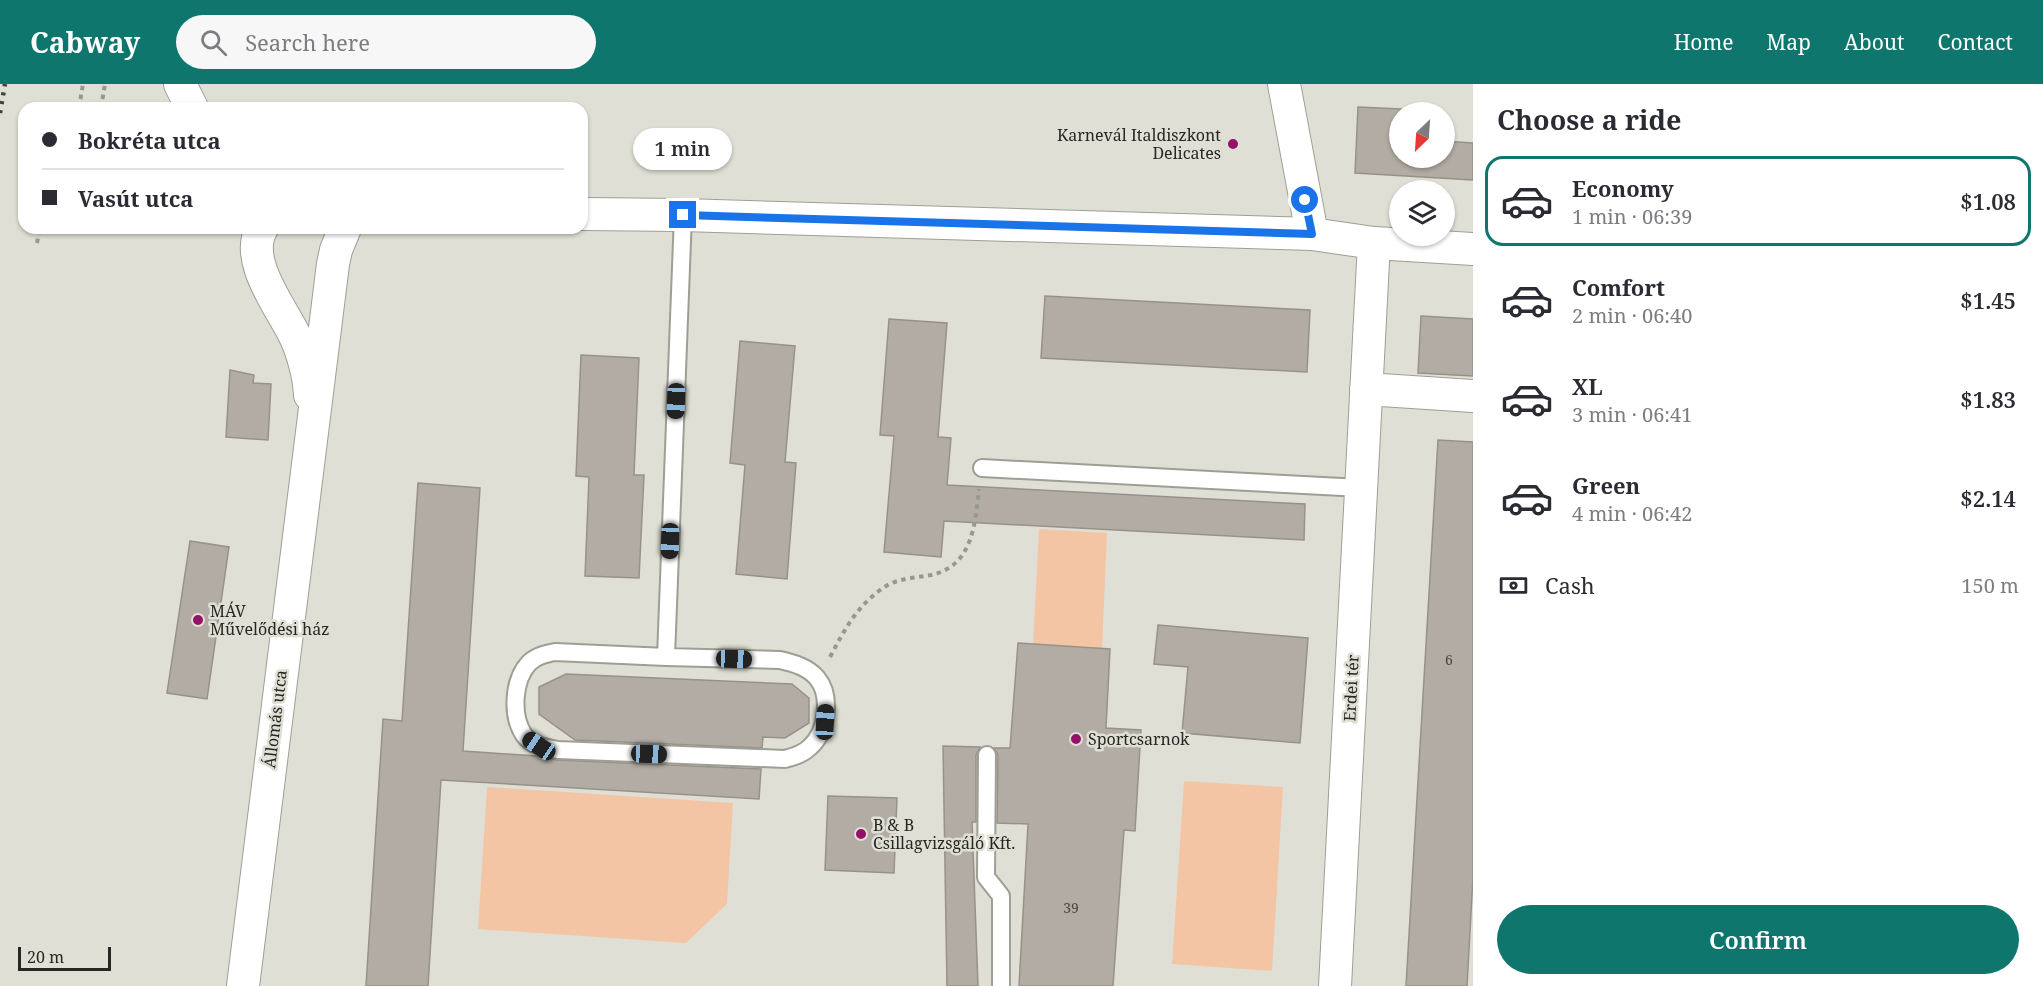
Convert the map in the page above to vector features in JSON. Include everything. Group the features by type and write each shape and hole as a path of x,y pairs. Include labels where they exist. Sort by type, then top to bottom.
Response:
{"street":[{"path":"180,84 189,102"},
{"path":"1284,84 1312,234"},
{"path":"588,214 1312,234 1374,243 1473,249"},
{"name":"Állomás utca","path":"259,234 257,249 265,281 296,338 305,370 310,392 310,453"},
{"name":"Állomás utca","path":"243,986 333,264 343,234"},
{"name":"Erdei tér","path":"1335,986 1374,243"},
{"path":"1366,389 1473,396"}],"lane":[{"path":"666,657 683,215"},
{"path":"982,468 1361,488"},
{"path":"555,652 666,657 780,660 793,663 818,679 824,694 825,722 812,746 801,754 785,759 558,750 539,746 525,736 518,720 516,700 519,680 528,664 540,655 555,652"},
{"path":"987,755 986,877 1001,896 1001,986"}],"path":[{"path":"80,102 83,84"},
{"path":"102,102 105,84"},
{"path":"37,243 39,234"},
{"path":"818,679 857,610 884,587 904,579 934,574 952,566 962,555 970,542 975,526 982,468"}],"shaded area":[{"path":"1039,529 1107,533 1102,649 1033,645"},
{"path":"1184,781 1283,787 1272,971 1172,964"},
{"path":"487,787 733,803 727,904 686,943 478,929"}],"building":[{"path":"1358,107 1389,108 1389,168 1455,168 1455,142 1473,143 1473,180 1355,173"},
{"path":"1045,296 1310,310 1307,372 1041,358"},
{"path":"1421,316 1473,319 1473,376 1418,373"},
{"path":"889,319 947,323 938,437 951,438 947,485 1305,504 1304,540 944,521 941,557 884,552 894,436 880,435"},
{"path":"740,341 795,346 785,462 796,463 787,579 736,574 745,465 730,463"},
{"path":"581,355 639,358 634,475 644,475 639,578 585,576 589,477 576,476"},
{"path":"230,370 254,375 253,383 271,384 268,440 226,437"},
{"path":"1438,440 1473,442 1473,877 1467,986 1406,986"},
{"path":"418,483 480,488 463,751 537,756 557,760 761,769 759,799 441,780 428,986 366,986 383,719 402,721"},
{"name":"MÁV Művelődési ház","path":"190,541 229,547 207,699 167,693"},
{"path":"1158,625 1308,638 1300,743 1182,733 1188,667 1154,664"},
{"path":"1018,643 1110,649 1106,728 1141,730 1135,831 1124,830 1113,986 1019,986 1028,824 997,823 998,755 994,748 1010,748"},
{"path":"566,674 792,684 809,698 809,723 785,738 763,737 762,748 575,740 539,714 539,687"},
{"path":"943,746 980,747 976,755 976,822 972,822 978,986 947,986"},
{"name":"B & B Csillagvizsgáló Kft.","path":"828,796 897,798 894,873 825,870"}],"railway":[{"path":"0,113 5,84"}],"place":[{"name":"Karnevál Italdiszkont Delicates","path":"1233,144"},
{"name":"MÁV Művelődési ház","path":"198,620"},
{"name":"Sportcsarnok","path":"1076,739"},
{"name":"B & B Csillagvizsgáló Kft.","path":"861,834"}],"route":[{"path":"683,215 1312,234 1305,200"}]}
